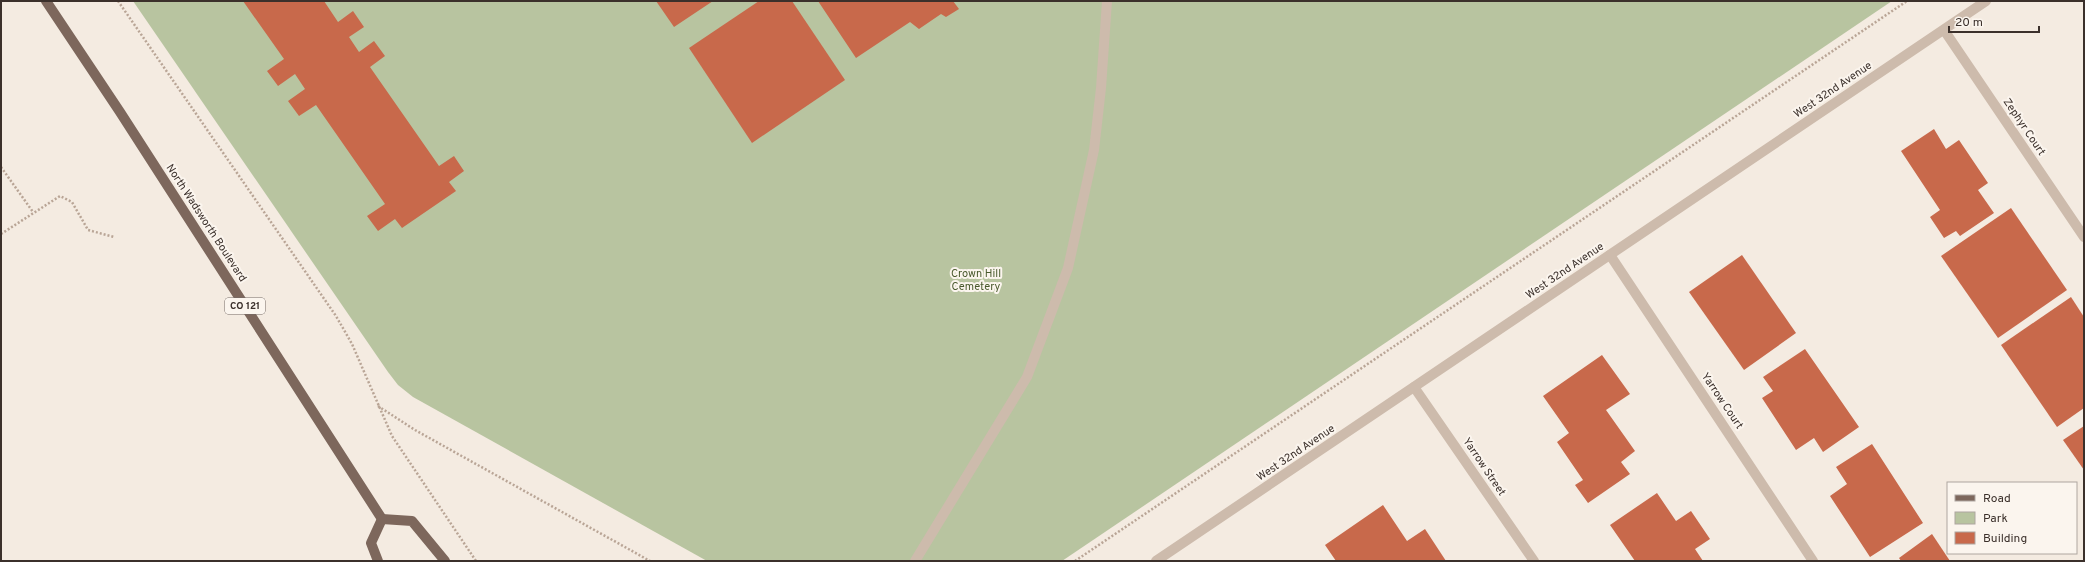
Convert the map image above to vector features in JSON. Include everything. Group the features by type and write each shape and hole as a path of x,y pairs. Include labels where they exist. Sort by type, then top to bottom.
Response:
{"main road":[{"name":"North Wadsworth Boulevard","path":"46,1 114,102 382,519"},
{"path":"378,561 371,543 382,519 412,521 445,561"}],"street":[{"path":"915,561 1027,376 1068,268 1094,150 1101,88 1107,1"},
{"name":"West 32nd Avenue","path":"1156,561 1986,1"},
{"name":"Zephyr Court","path":"1944,30 2084,237"},
{"name":"Yarrow Court","path":"1610,255 1813,561"},
{"name":"Yarrow Street","path":"1414,387 1534,561"}],"path":[{"path":"118,1 336,316 352,344 377,405 392,436 476,561"},
{"path":"1074,561 1907,1"},
{"path":"1,167 33,212"},
{"path":"1,234 60,196 72,202 88,230 114,237"},
{"path":"377,405 415,430 650,561"}],"green space":[{"name":"Crown Hill Cemetery","path":"133,1 1892,1 1062,561 707,561 413,397 398,385"}],"building":[{"path":"243,1 324,1 338,22 353,11 364,27 349,37 359,52 374,41 385,56 370,67 439,166 454,156 464,171 449,182 456,191 402,228 395,219 378,231 367,216 385,204 316,105 299,116 288,101 305,89 295,74 278,86 267,71 284,59"},
{"path":"656,1 713,1 674,27"},
{"path":"759,1 792,1 845,80 752,143 689,48"},
{"path":"818,1 953,1 959,9 946,17 941,14 919,29 910,22 856,58"},
{"path":"1934,129 1946,149 1959,140 1988,183 1978,190 1994,213 1960,236 1956,231 1944,238 1930,217 1940,210 1901,151"},
{"path":"2011,208 2067,290 1998,338 1941,256"},
{"path":"1742,255 1796,333 1744,370 1689,292"},
{"path":"2071,297 2084,317 2084,408 2057,427 2001,345"},
{"path":"1805,349 1859,427 1823,452 1814,438 1796,450 1762,398 1773,391 1763,377"},
{"path":"1602,355 1630,394 1606,410 1635,451 1621,462 1630,474 1588,503 1575,485 1583,480 1557,442 1569,433 1543,396"},
{"path":"2084,426 2084,470 2063,440"},
{"path":"1872,444 1923,523 1870,557 1830,496 1847,484 1836,467"},
{"path":"1657,493 1676,521 1691,511 1710,539 1695,549 1703,561 1635,561 1610,525"},
{"path":"1383,505 1407,541 1425,529 1446,561 1336,561 1325,545"},
{"path":"1932,534 1950,561 1901,561 1899,558"}]}
